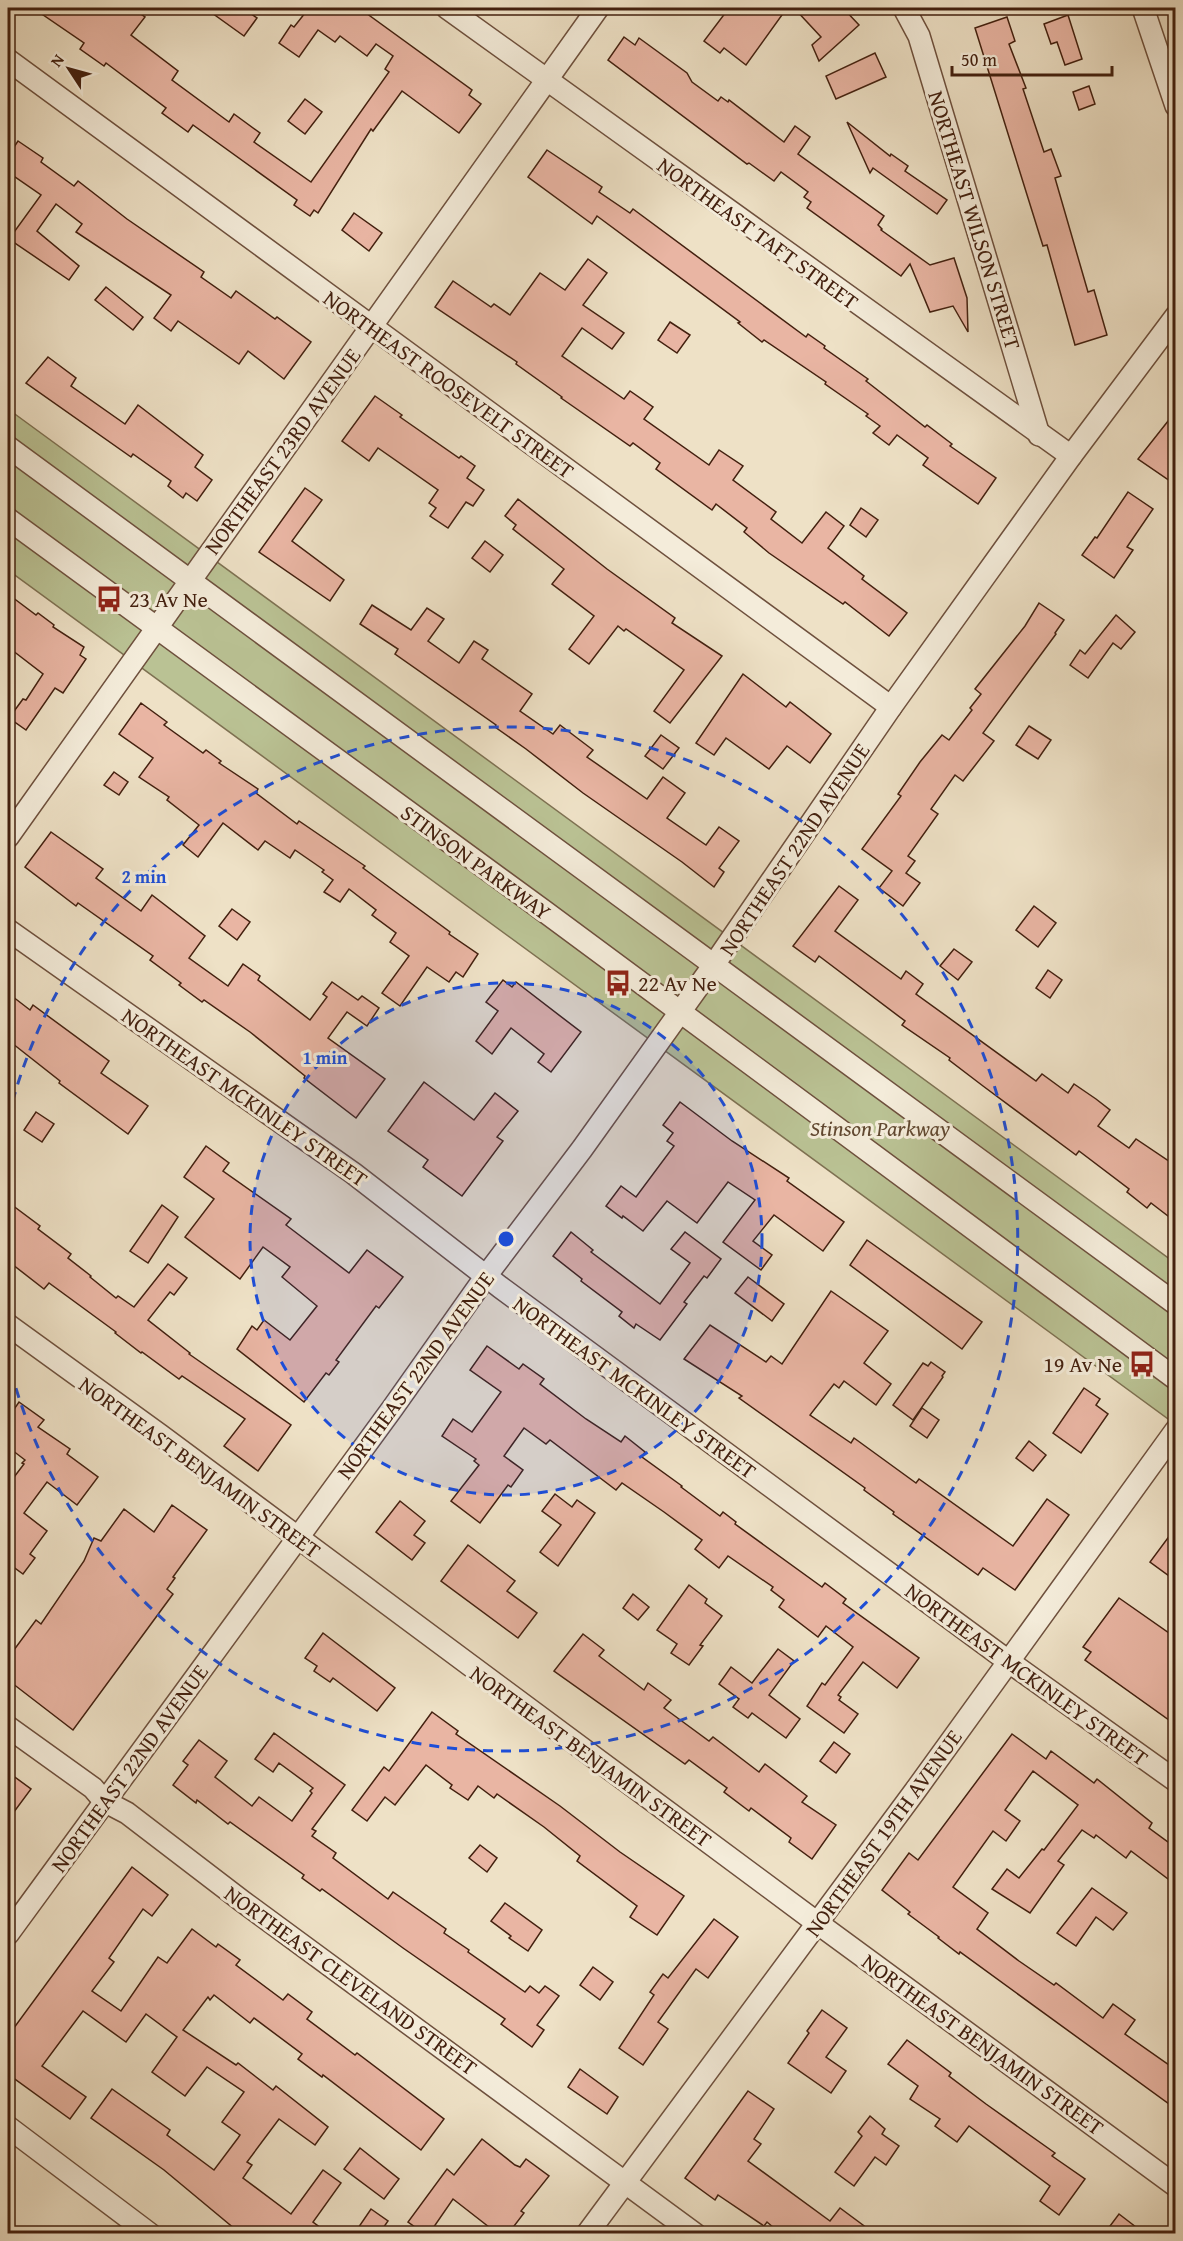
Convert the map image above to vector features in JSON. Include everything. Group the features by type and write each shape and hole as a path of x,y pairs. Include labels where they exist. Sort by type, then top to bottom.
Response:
{"street":[{"name":"NORTHEAST TAFT STREET","path":"447,8 1071,456"},
{"name":"NORTHEAST 23RD AVENUE","path":"8,837 598,8"},
{"name":"NORTHEAST WILSON STREET","path":"904,8 919,36 1040,435"},
{"path":"1143,8 1176,106"},
{"name":"NORTHEAST ROOSEVELT STREET","path":"8,60 891,707"},
{"name":"NORTHEAST 22ND AVENUE","path":"8,1934 392,1409 486,1276 582,1149 713,966 891,707 1071,456 1176,316"},
{"path":"8,447 1176,1304"},
{"name":"STINSON PARKWAY","path":"8,519 1176,1379"},
{"name":"NORTHEAST MCKINLEY STREET","path":"8,930 353,1173 486,1276 1008,1661 1176,1780"},
{"name":"NORTHEAST BENJAMIN STREET","path":"8,1325 1176,2186"},
{"name":"NORTHEAST 19TH AVENUE","path":"587,2234 1176,1430"},
{"name":"NORTHEAST CLEVELAND STREET","path":"8,1727 93,1788 104,1801 126,1814 695,2234"},
{"path":"8,2127 150,2234"}],"green space":[{"name":"Stinson Parkway","path":"8,409 1175,1263 1175,1424 8,570"}],"building":[{"path":"33,8 132,8 145,17 131,35 178,71 172,80 229,122 234,114 260,133 254,142 311,182 389,72 385,69 393,56 376,44 367,56 340,36 335,42 318,30 299,57 279,43 291,25 294,27 309,8 359,8 472,90 469,95 481,104 459,133 402,91 373,131 371,129 318,213 314,210 310,216 294,205 297,200 193,125 188,132 162,113 166,108 106,63 104,66 80,49 84,43"},
{"path":"205,8 243,8 257,18 244,36"},
{"path":"729,8 787,8 746,65 724,48 720,53 704,41"},
{"path":"794,8 843,8 859,25 819,61 812,45 821,37"},
{"path":"1068,15 1082,59 1065,65 1057,42 1051,44 1044,24"},
{"path":"1007,17 1015,41 1009,44 1026,88 1023,89 1044,152 1051,149 1061,176 1055,178 1088,292 1094,290 1107,335 1075,345 1047,245 1043,246 975,28"},
{"path":"624,37 635,45 639,38 687,73 692,82 718,101 721,97 728,102 729,100 784,142 795,126 810,137 798,154 884,216 878,225 881,230 930,265 954,258 967,298 968,332 953,306 930,312 910,264 901,276 807,208 811,202 804,197 808,192 781,172 774,181 749,163 747,164 608,60"},
{"path":"875,53 886,77 836,99 826,76"},
{"path":"1089,86 1095,104 1079,110 1073,92"},
{"path":"305,99 322,112 305,134 288,121"},
{"path":"847,122 890,156 891,154 908,166 905,171 947,200 937,214 873,168 870,173"},
{"path":"18,141 43,158 41,162 74,186 78,181 127,219 204,272 201,277 231,298 236,291 311,342 284,379 248,351 239,364 178,321 171,331 154,318 171,295 76,232 82,224 56,204 37,231 79,266 69,280 9,239 41,195 8,172 8,156"},
{"path":"547,150 602,187 599,192 630,213 633,209 806,337 808,334 825,346 824,348 868,379 866,381 925,427 927,425 952,444 950,446 996,478 978,504 923,465 928,458 897,435 889,445 873,433 880,426 866,416 868,414 825,384 826,382 764,340 762,342 738,323 740,322 597,216 592,224 528,177"},
{"path":"354,213 382,233 369,251 342,230"},
{"path":"588,259 607,273 583,305 624,333 612,349 582,328 562,356 624,399 630,391 653,407 644,419 709,465 719,450 743,466 733,480 776,512 771,519 802,543 826,512 844,526 828,548 864,576 862,579 907,613 889,636 845,602 843,604 769,553 744,532 747,528 716,504 712,510 656,469 660,463 633,443 630,446 561,398 516,364 517,362 435,307 453,281 491,307 494,304 510,315 540,273 565,290"},
{"path":"106,287 143,317 133,330 95,300"},
{"path":"670,322 690,335 677,353 658,340"},
{"path":"48,357 76,378 71,386 125,424 138,405 203,455 195,467 212,480 197,501 186,493 183,498 168,486 171,481 133,454 131,457 26,383"},
{"path":"375,396 402,415 400,417 459,458 461,456 475,466 467,478 484,490 473,506 466,502 448,528 430,516 436,508 429,503 438,490 378,448 369,461 342,441"},
{"path":"1176,411 1176,485 1138,459"},
{"path":"305,488 322,500 292,541 344,580 330,601 259,552"},
{"path":"1128,492 1153,509 1127,547 1133,550 1114,578 1082,555 1095,537 1097,538"},
{"path":"518,499 607,569 675,618 672,623 722,656 670,723 654,711 684,670 626,629 624,631 618,626 589,664 569,649 594,616 552,584 564,569 513,529 516,525 505,516"},
{"path":"861,508 878,520 866,537 850,525"},
{"path":"485,541 503,555 490,572 472,558"},
{"path":"8,594 84,647 80,655 86,659 63,693 55,688 26,730 9,718 23,699 26,700 43,674 8,647"},
{"path":"1039,603 1064,620 983,733 994,741 963,781 955,775 931,809 938,814 908,856 915,861 906,873 920,883 903,906 879,888 892,871 862,849 901,796 898,794 920,762 942,735 949,740 972,710 970,708 981,694 975,689 1025,626"},
{"path":"372,605 411,630 427,608 444,619 428,641 459,663 474,641 488,650 482,659 532,694 520,711 553,734 560,725 593,750 587,757 647,799 663,777 685,793 667,818 706,845 719,827 739,841 719,868 724,872 714,887 583,793 495,727 496,725 395,654 398,649 360,624"},
{"path":"1116,615 1135,632 1121,649 1113,643 1088,678 1070,665 1080,650 1085,654"},
{"path":"743,674 786,707 790,702 831,734 810,763 787,746 769,769 726,738 714,755 696,743"},
{"path":"141,703 167,722 164,725 203,753 206,750 221,761 219,763 258,789 256,793 297,824 299,821 365,866 363,868 478,954 463,977 456,972 449,982 427,967 400,1006 382,993 409,956 390,942 396,933 372,915 376,910 349,889 340,902 324,892 333,880 322,872 324,870 295,850 290,858 265,841 258,850 223,823 198,857 183,845 199,825 167,800 169,797 139,777 153,758 119,734"},
{"path":"1029,726 1051,740 1038,759 1016,745"},
{"path":"661,735 679,748 663,769 645,756"},
{"path":"114,772 128,782 119,795 104,785"},
{"path":"51,832 103,869 96,878 141,911 152,895 205,936 189,958 228,986 243,964 260,976 258,980 310,1020 327,997 323,994 332,982 358,1000 362,996 379,1008 367,1026 347,1012 328,1038 385,1079 356,1118 250,1032 179,985 181,983 150,960 153,956 78,903 76,906 25,867"},
{"path":"839,886 858,900 835,931 901,979 906,971 923,984 916,994 1036,1081 1042,1074 1068,1093 1074,1084 1096,1099 1110,1110 1098,1126 1129,1148 1136,1139 1176,1166 1176,1206 1168,1216 1151,1203 1147,1208 1127,1192 1129,1189 1079,1151 1076,1155 983,1086 949,1060 950,1058 902,1025 905,1021 819,956 815,962 793,946"},
{"path":"1034,906 1056,923 1038,947 1016,930"},
{"path":"232,909 250,922 237,940 219,926"},
{"path":"954,949 972,962 958,980 940,966"},
{"path":"1048,970 1062,980 1050,998 1036,988"},
{"path":"503,980 512,987 516,982 581,1032 551,1072 538,1062 544,1054 511,1028 492,1054 476,1041 498,1011 486,1002"},
{"path":"8,993 30,1010 33,1005 109,1061 101,1073 148,1106 128,1134 59,1083 60,1081 8,1040"},
{"path":"424,1082 474,1120 495,1093 518,1111 497,1137 503,1141 462,1196 423,1167 428,1160 388,1131"},
{"path":"680,1102 732,1141 789,1178 787,1181 844,1222 823,1251 774,1215 753,1241 772,1255 761,1270 723,1242 755,1200 728,1182 697,1223 667,1201 643,1231 606,1206 621,1186 636,1197 674,1146 667,1141 673,1133 663,1125"},
{"path":"36,1112 54,1124 42,1142 24,1130"},
{"path":"206,1146 229,1163 223,1171 291,1219 286,1225 349,1273 367,1250 403,1277 379,1308 376,1306 336,1360 339,1362 329,1375 326,1373 304,1402 237,1349 252,1326 257,1330 264,1320 290,1340 317,1306 282,1277 290,1267 263,1247 240,1279 185,1237 214,1199 184,1177"},
{"path":"8,1202 40,1226 38,1229 71,1254 68,1258 90,1277 116,1298 118,1296 134,1307 168,1264 187,1278 174,1295 170,1292 148,1320 189,1354 291,1425 258,1471 224,1446 245,1419 182,1376 179,1379 141,1353 49,1283 44,1289 8,1261"},
{"path":"162,1205 178,1217 148,1263 130,1251"},
{"path":"571,1232 593,1250 591,1252 660,1304 690,1263 671,1249 685,1232 721,1259 684,1302 687,1304 660,1340 636,1324 634,1328 619,1316 622,1312 553,1256"},
{"path":"867,1240 982,1322 962,1349 850,1265"},
{"path":"748,1277 784,1304 772,1321 735,1293"},
{"path":"831,1291 888,1331 864,1363 891,1384 876,1405 844,1381 839,1388 834,1384 810,1415 851,1443 854,1438 916,1483 919,1479 1013,1546 1047,1499 1069,1515 1015,1590 983,1568 978,1575 893,1514 894,1512 864,1490 865,1488 739,1398 742,1396 684,1359 710,1325 766,1362 771,1356 782,1364"},
{"path":"487,1346 519,1369 523,1364 544,1379 540,1384 621,1442 625,1436 645,1452 642,1457 681,1487 720,1516 723,1512 736,1522 735,1524 822,1587 825,1583 846,1599 843,1603 919,1658 897,1688 863,1662 838,1695 841,1697 839,1700 858,1714 844,1733 807,1706 822,1683 825,1685 853,1647 826,1626 818,1637 779,1607 784,1600 771,1590 773,1587 728,1556 719,1568 695,1549 702,1540 664,1512 622,1483 616,1490 550,1440 546,1444 524,1428 504,1456 523,1470 511,1487 508,1485 480,1523 451,1501 479,1465 474,1461 476,1459 442,1436 453,1419 472,1432 501,1392 470,1370"},
{"path":"931,1362 945,1372 913,1420 893,1405 923,1363 928,1366"},
{"path":"1084,1388 1100,1399 1096,1405 1108,1414 1081,1453 1053,1433"},
{"path":"19,1402 44,1420 38,1427 70,1449 67,1454 98,1477 77,1505 47,1482 24,1513 47,1531 30,1554 35,1558 23,1574 8,1563 8,1485 25,1460 8,1447 8,1418"},
{"path":"922,1408 939,1420 927,1438 910,1426"},
{"path":"1029,1441 1046,1455 1033,1471 1016,1458"},
{"path":"555,1494 572,1507 577,1500 595,1513 558,1566 540,1552 561,1525 542,1511"},
{"path":"400,1501 425,1521 414,1535 425,1543 412,1560 376,1532"},
{"path":"172,1505 207,1530 173,1577 175,1578 167,1589 173,1594 73,1730 8,1680 8,1658 36,1620 41,1624 84,1561 94,1538 101,1541 124,1509 154,1532"},
{"path":"1176,1527 1176,1581 1150,1562"},
{"path":"468,1545 515,1581 507,1591 537,1613 518,1638 441,1581"},
{"path":"689,1585 707,1599 705,1603 722,1616 700,1645 703,1646 689,1665 671,1653 677,1644 657,1630"},
{"path":"633,1594 649,1607 638,1620 623,1608"},
{"path":"1119,1598 1176,1638 1176,1725 1085,1660 1091,1652 1083,1647"},
{"path":"323,1633 395,1688 377,1711 333,1678 330,1682 314,1671 317,1666 305,1658"},
{"path":"583,1634 604,1650 599,1656 644,1690 648,1683 671,1700 664,1708 709,1741 713,1737 759,1772 765,1764 807,1796 802,1802 836,1825 812,1859 789,1842 791,1838 751,1808 749,1811 724,1792 727,1788 689,1760 685,1764 554,1671"},
{"path":"778,1649 794,1661 769,1695 800,1719 786,1738 752,1713 748,1718 733,1707 739,1699 719,1684 731,1667 752,1683"},
{"path":"432,1712 458,1731 456,1734 684,1896 657,1935 630,1917 637,1906 577,1861 580,1856 497,1794 494,1798 478,1786 468,1800 450,1788 452,1785 426,1765 395,1805 385,1797 367,1821 352,1810 384,1767 389,1771"},
{"path":"274,1733 345,1785 312,1829 316,1831 312,1836 336,1853 333,1858 388,1899 393,1892 446,1929 444,1933 469,1950 468,1952 525,1992 530,1986 539,1993 545,1986 559,1996 537,2025 544,2030 532,2047 501,2024 505,2019 322,1889 320,1891 302,1878 304,1875 230,1822 228,1824 173,1785 188,1765 183,1761 199,1740 227,1761 215,1777 252,1806 259,1797 292,1821 312,1793 310,1791 313,1788 279,1763 273,1772 255,1759"},
{"path":"1012,1734 1046,1759 1051,1751 1094,1783 1097,1779 1152,1823 1149,1828 1176,1848 1176,1885 1131,1851 1126,1858 1096,1835 1094,1838 1082,1830 1058,1861 1064,1865 1030,1913 992,1889 1007,1869 1019,1878 1042,1849 1044,1850 1078,1805 1033,1771 1005,1810 1020,1821 1006,1841 993,1831 953,1887 988,1913 977,1929 1019,1961 1054,1985 1056,1983 1103,2018 1113,2004 1135,2020 1125,2034 1176,2070 1176,2109 960,1952 959,1954 908,1914 910,1912 882,1890 909,1853 918,1860"},
{"path":"834,1742 850,1754 836,1773 820,1761"},
{"path":"8,1772 31,1789 8,1820"},
{"path":"480,1845 497,1858 487,1872 469,1858"},
{"path":"132,1867 168,1895 152,1916 143,1909 109,1958 114,1962 92,1991 121,2011 158,1957 167,1963 192,1929 216,1947 218,1944 240,1960 236,1965 283,2000 288,1994 312,2012 307,2019 355,2055 357,2053 444,2119 421,2150 323,2075 322,2077 298,2059 302,2054 254,2018 250,2023 214,1995 210,2000 208,1997 183,2030 236,2065 238,2063 273,2090 276,2086 328,2127 315,2145 279,2119 247,2162 252,2165 243,2178 291,2214 323,2170 341,2183 313,2222 329,2234 241,2234 164,2170 91,2118 112,2089 170,2130 167,2135 214,2170 240,2135 222,2122 244,2092 207,2067 185,2096 152,2072 177,2037 146,2014 126,2042 83,2011 42,2066 86,2097 70,2119 8,2074 8,2036"},
{"path":"1092,1888 1127,1913 1113,1930 1096,1917 1076,1946 1057,1933"},
{"path":"505,1903 542,1930 528,1951 509,1938 511,1936 491,1921"},
{"path":"714,1919 738,1937 708,1978 696,1969 658,2022 668,2029 643,2065 619,2048 654,1995 650,1992 663,1974 668,1978"},
{"path":"593,1967 613,1982 600,2000 580,1985"},
{"path":"822,2010 847,2028 826,2057 846,2071 831,2093 788,2063"},
{"path":"907,2040 951,2073 949,2076 1055,2153 1052,2156 1085,2179 1059,2215 1040,2201 1050,2186 969,2126 957,2142 935,2126 940,2119 910,2099 918,2086 888,2064"},
{"path":"580,2069 618,2097 607,2114 568,2087"},
{"path":"748,2091 774,2109 754,2139 761,2144 748,2161 830,2221 840,2208 875,2234 781,2234 767,2222 764,2226 718,2195 715,2200 685,2178"},
{"path":"870,2116 885,2129 882,2134 899,2146 886,2165 875,2157 854,2186 835,2172 862,2136 858,2132"},
{"path":"482,2139 515,2165 520,2167 526,2159 549,2176 521,2211 524,2213 508,2234 498,2234 453,2199 429,2234 425,2234 408,2222 447,2169 454,2175"},
{"path":"360,2148 399,2179 384,2199 344,2169"},
{"path":"371,2209 388,2221 379,2234 354,2234"},
{"path":"1119,2214 1145,2234 1104,2234"}],"place":[{"name":"23 Av Ne","path":"109,599"},
{"name":"22 Av Ne","path":"618,983"},
{"name":"19 Av Ne","path":"1142,1364"}]}
